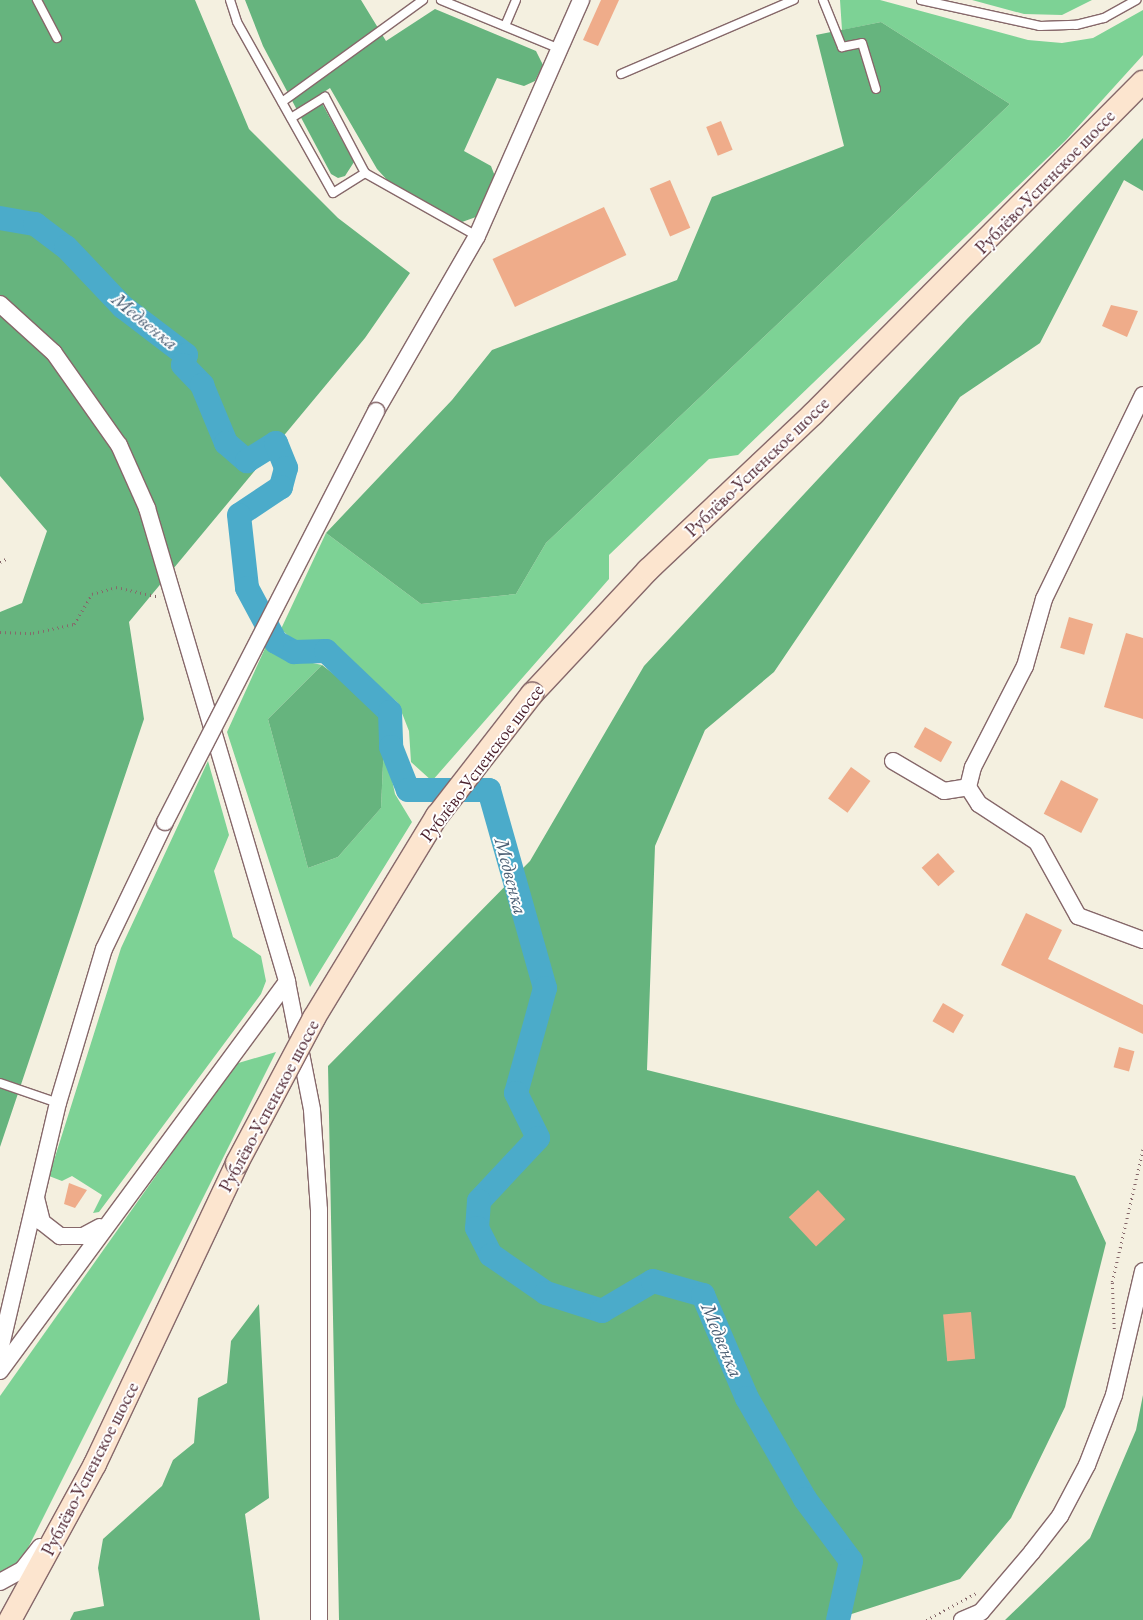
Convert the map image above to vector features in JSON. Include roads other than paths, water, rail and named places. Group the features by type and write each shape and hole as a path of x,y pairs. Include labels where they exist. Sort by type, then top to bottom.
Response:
{"main road":[{"name":"Рублёво-Успенское шоссе","path":"10,1620 95,1464 236,1163 314,1018 437,816 532,694 648,570 813,414 1143,82"}],"street":[{"path":"0,1350 35,1191 58,1103 104,949 166,822 376,412 477,236 562,50 582,0"},
{"path":"0,304 54,353 119,445 147,508 176,598 287,982 312,1110 319,1210 319,1620"},
{"path":"1143,395 1044,598 1026,666 973,767 968,787 979,804 1037,842 1078,916 1143,940"},
{"path":"893,761 944,791 968,787"},
{"path":"0,1371 110,1218 287,982"},
{"path":"35,1191 42,1222 60,1236 83,1236 110,1218"},
{"path":"962,1620 980,1612 1032,1552 1060,1516 1078,1482 1114,1395 1143,1271"},
{"path":"0,1582 32,1560 95,1464"}],"lane":[{"path":"37,0 57,38"},
{"path":"230,0 237,22 333,193 365,173"},
{"path":"282,102 423,0"},
{"path":"441,0 562,50"},
{"path":"505,26 516,0"},
{"path":"621,74 794,0"},
{"path":"823,0 842,48 862,43 876,89"},
{"path":"921,0 1058,26 1104,18 1136,0"},
{"path":"291,118 325,97 365,173 477,236"},
{"path":"0,1083 58,1103"}],"waterway":[{"name":"Медвенка","path":"0,218 35,224 66,247 123,307 186,355 183,365 202,385 226,443 247,461 276,443 286,468 281,487 239,515 247,588 276,642 294,652 326,651 390,712 391,747 408,790 489,790 545,988 516,1093 538,1138 479,1201 477,1228 491,1255 546,1293 602,1311 653,1281 703,1295 747,1398 805,1499 851,1561 838,1620"}]}
